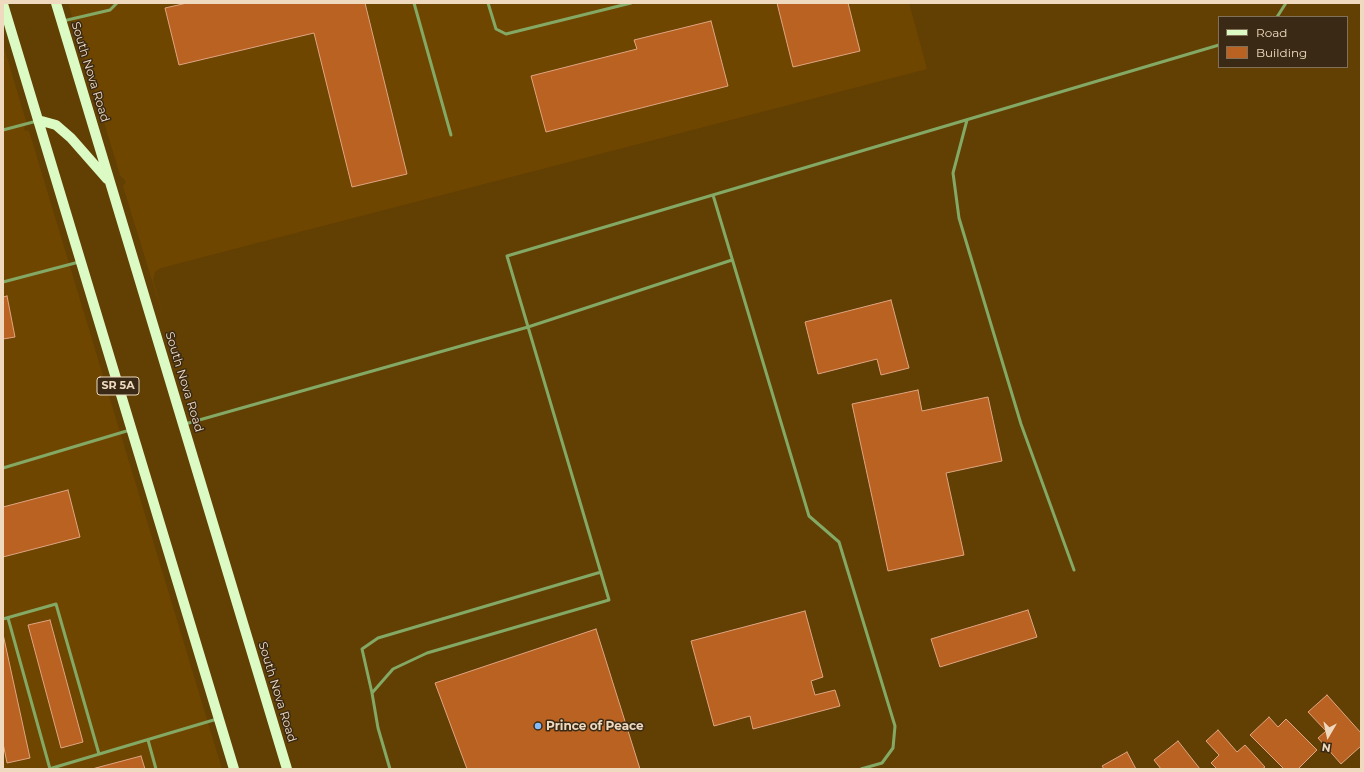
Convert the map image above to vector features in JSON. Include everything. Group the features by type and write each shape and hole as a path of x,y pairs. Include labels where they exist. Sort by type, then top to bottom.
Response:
{"main road":[{"name":"South Nova Road","path":"56,3 287,769"},
{"name":"SR 5A","path":"3,4 234,769"},
{"path":"38,120 56,125 71,138 110,182"}],"lane":[{"path":"61,21 110,10 117,3"},
{"path":"414,3 451,135"},
{"path":"488,3 496,29 506,34 631,3"},
{"path":"1278,16 1286,3"},
{"path":"372,693 393,669 427,653 609,600 507,256 1218,45"},
{"path":"3,130 38,120"},
{"path":"967,120 953,173 959,218 1021,424 1074,570"},
{"path":"713,195 809,516 840,542 895,726 893,748 882,763 861,769"},
{"path":"183,424 528,327 732,260"},
{"path":"3,282 81,262"},
{"path":"3,468 132,430"},
{"path":"390,769 378,728 362,649 378,638 601,572"},
{"path":"3,619 56,604 100,754"},
{"path":"8,618 50,769 219,719"},
{"path":"148,740 156,769"}],"shaded area":[{"path":"68,3 909,3 927,69 161,268 155,272 153,280 166,326 123,186 126,182 120,175"},
{"path":"3,44 26,121 24,130 29,131 222,769 3,769"}],"building":[{"path":"187,3 365,3 407,174 352,187 314,33 179,65 165,8"},
{"path":"777,3 848,3 860,51 793,67"},
{"path":"711,21 728,86 546,132 531,76 637,49 634,40"},
{"path":"7,296 15,337 3,339 3,297"},
{"path":"891,300 909,368 881,375 877,359 818,374 805,322"},
{"path":"918,390 922,411 988,397 1002,461 946,473 964,555 888,571 852,404"},
{"path":"68,490 80,537 3,557 3,507"},
{"path":"1028,610 1037,637 940,667 931,639"},
{"path":"805,611 823,677 811,681 815,695 835,690 840,706 753,729 750,716 714,726 691,641"},
{"path":"50,620 83,742 61,748 28,625"},
{"name":"Prince of Peace","path":"596,629 640,769 467,769 435,683"},
{"path":"3,634 30,758 7,763 3,743"},
{"path":"1327,695 1361,733 1361,746 1341,764 1318,738 1326,731 1308,712"},
{"path":"1269,717 1278,727 1286,719 1317,750 1298,769 1284,769 1250,735"},
{"path":"1218,730 1237,752 1245,745 1265,767 1262,769 1217,769 1211,763 1219,755 1206,741"},
{"path":"1178,741 1200,769 1161,769 1154,760"},
{"path":"1127,752 1136,769 1104,769 1102,766"},
{"path":"141,756 145,769 92,769"}],"place":[{"name":"Prince of Peace","path":"538,726"}]}
